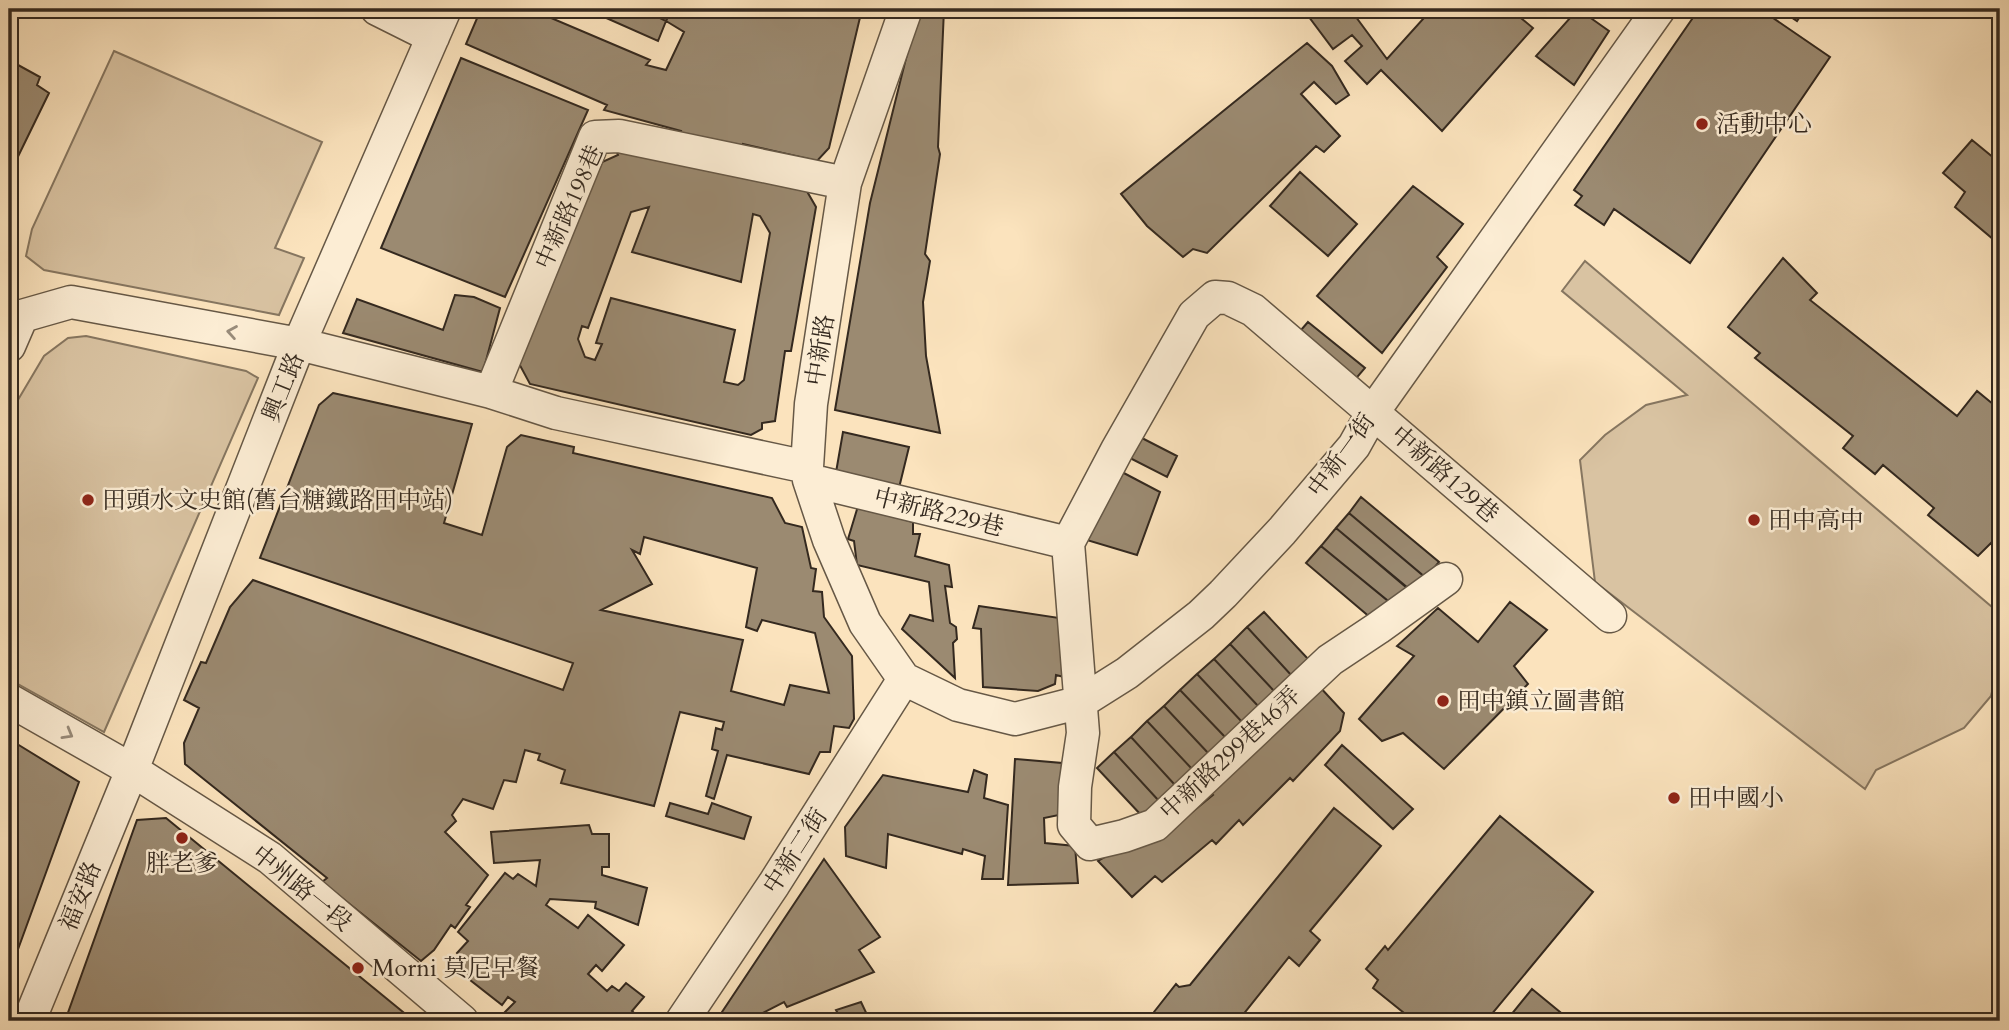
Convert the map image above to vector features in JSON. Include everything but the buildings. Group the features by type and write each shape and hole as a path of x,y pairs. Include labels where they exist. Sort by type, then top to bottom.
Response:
{"street":[{"path":"377,9 439,23"},
{"name":"中新路","path":"904,679 865,623 829,540 808,473 811,404 845,183 906,9"},
{"name":"中新一街","path":"904,679 958,705 1015,719 1081,702 1128,673 1201,615 1282,531 1354,446 1373,412 1659,9"},
{"name":"興工路","path":"132,770 299,344 439,23"},
{"name":"中新路198巷","path":"491,392 595,137 619,136 845,183"},
{"name":"中新路129巷","path":"1069,543 1117,450 1194,315 1215,297 1228,298 1253,310 1610,617"},
{"name":"中新路229巷","path":"9,346 22,316 71,302 299,344 491,392 556,413 808,473 1069,543"},
{"path":"1069,543 1081,702"},
{"name":"中新路299巷46弄","path":"1081,702 1083,733 1075,787 1074,825 1090,844 1154,825 1330,660 1446,579"},
{"name":"中新二街","path":"682,1021 774,884 904,679"},
{"name":"中州路一段","path":"9,700 132,770 270,858 462,1021"},
{"name":"福安路","path":"29,1021 132,770"}],"shaded area":[{"path":"114,51 322,142 275,248 304,258 279,315 44,270 26,256 32,229"},
{"path":"1585,261 1999,613 1997,671 1991,696 1964,728 1876,770 1865,789 1595,582 1580,460 1605,435 1646,405 1687,395 1562,291"},
{"path":"86,336 246,371 258,378 104,732 9,679 9,415 44,356 68,338"}],"place":[{"name":"活動中心","path":"1702,124"},
{"name":"田頭水文史館(舊台糖鐵路田中站)","path":"88,500"},
{"name":"田中高中","path":"1754,520"},
{"name":"田中鎮立圖書館","path":"1443,701"},
{"name":"田中國小","path":"1674,798"},
{"name":"胖老爹","path":"182,838"},
{"name":"Morni 莫尼早餐","path":"358,968"}]}
